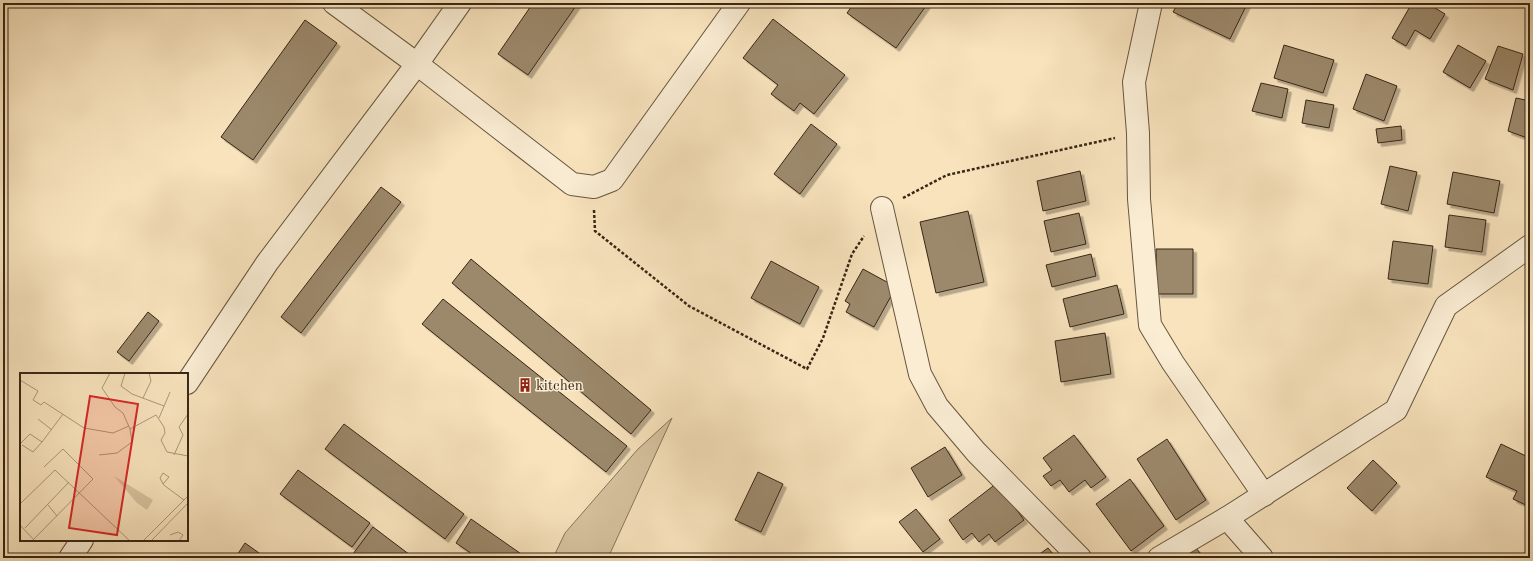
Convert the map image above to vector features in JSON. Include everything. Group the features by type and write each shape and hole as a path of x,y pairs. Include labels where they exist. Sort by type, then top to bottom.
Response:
{"street":[{"path":"334,3 417,64 572,184 594,187 612,180 739,3"},
{"path":"188,382 267,263 417,64 460,3"},
{"path":"1151,3 1134,82 1138,133 1139,199 1150,325 1173,363 1264,495"},
{"path":"882,208 920,374 937,406 976,452 1080,558"},
{"path":"1159,558 1264,495 1396,410 1446,306 1530,246"},
{"path":"1227,518 1262,558"},
{"path":"70,558 81,541"}],"path":[{"path":"594,187 595,231 689,306 807,369 823,338 852,254 882,208 947,175 1138,133"}],"shaded area":[{"path":"672,418 608,558 553,558 565,533 638,449"}],"building":[{"path":"533,3 578,3 528,75 498,54"},
{"path":"854,3 928,3 896,48 847,13"},
{"path":"1178,3 1247,4 1230,39 1173,12"},
{"path":"1412,3 1427,3 1445,14 1430,39 1415,30 1406,46 1392,38"},
{"path":"773,19 845,75 814,114 800,103 794,111 771,94 778,85 743,58"},
{"path":"305,20 337,43 253,160 221,137"},
{"path":"1284,45 1334,60 1323,93 1274,78"},
{"path":"1458,45 1486,61 1470,88 1443,72"},
{"path":"1498,46 1523,54 1513,90 1485,79"},
{"path":"1366,74 1397,86 1384,121 1353,109"},
{"path":"1261,83 1288,89 1282,118 1252,111"},
{"path":"1516,98 1530,101 1530,139 1508,131"},
{"path":"1306,100 1334,105 1329,128 1302,123"},
{"path":"811,124 837,144 800,194 774,174"},
{"path":"1401,126 1402,140 1378,143 1376,129"},
{"path":"1390,166 1417,172 1408,211 1381,204"},
{"path":"1080,171 1086,201 1043,211 1037,181"},
{"path":"1453,172 1500,181 1494,213 1447,204"},
{"path":"381,187 401,202 301,333 281,317"},
{"path":"968,211 984,282 936,293 920,222"},
{"path":"1079,213 1086,244 1051,252 1044,221"},
{"path":"1449,215 1486,220 1482,252 1445,247"},
{"path":"1393,241 1433,246 1428,284 1388,279"},
{"path":"1156,249 1193,249 1193,294 1157,294"},
{"path":"1091,254 1096,276 1052,287 1046,265"},
{"path":"471,259 651,410 631,434 452,283"},
{"path":"771,261 819,287 800,324 751,298"},
{"path":"863,269 896,287 874,327 846,312 850,304 845,301"},
{"path":"1117,285 1124,314 1070,327 1063,299"},
{"name":"kitchen","path":"443,299 627,446 606,472 422,324"},
{"path":"148,312 159,321 129,361 117,352"},
{"path":"1105,333 1111,374 1061,382 1055,341"},
{"path":"344,424 464,514 445,539 325,449"},
{"path":"1074,435 1106,477 1091,488 1085,480 1069,492 1060,480 1051,486 1043,476 1052,470 1043,458"},
{"path":"1167,439 1206,500 1176,520 1137,459"},
{"path":"1501,444 1530,458 1530,507 1513,499 1517,491 1486,477"},
{"path":"945,447 962,475 928,497 911,468"},
{"path":"1373,460 1397,483 1372,511 1347,488"},
{"path":"298,470 370,523 352,547 280,494"},
{"path":"758,472 783,484 761,532 735,520"},
{"path":"1130,479 1164,526 1131,551 1096,504"},
{"path":"997,483 1024,520 995,542 989,534 979,542 972,533 963,540 949,520"},
{"path":"916,509 940,539 923,552 899,522"},
{"path":"471,519 527,558 478,558 456,543"},
{"path":"373,527 414,558 358,558 353,554"},
{"path":"245,543 266,558 235,558"},
{"path":"1048,548 1056,558 1034,558"},
{"path":"1196,548 1204,558 1184,558"}],"place":[{"name":"kitchen","path":"525,385"}]}
